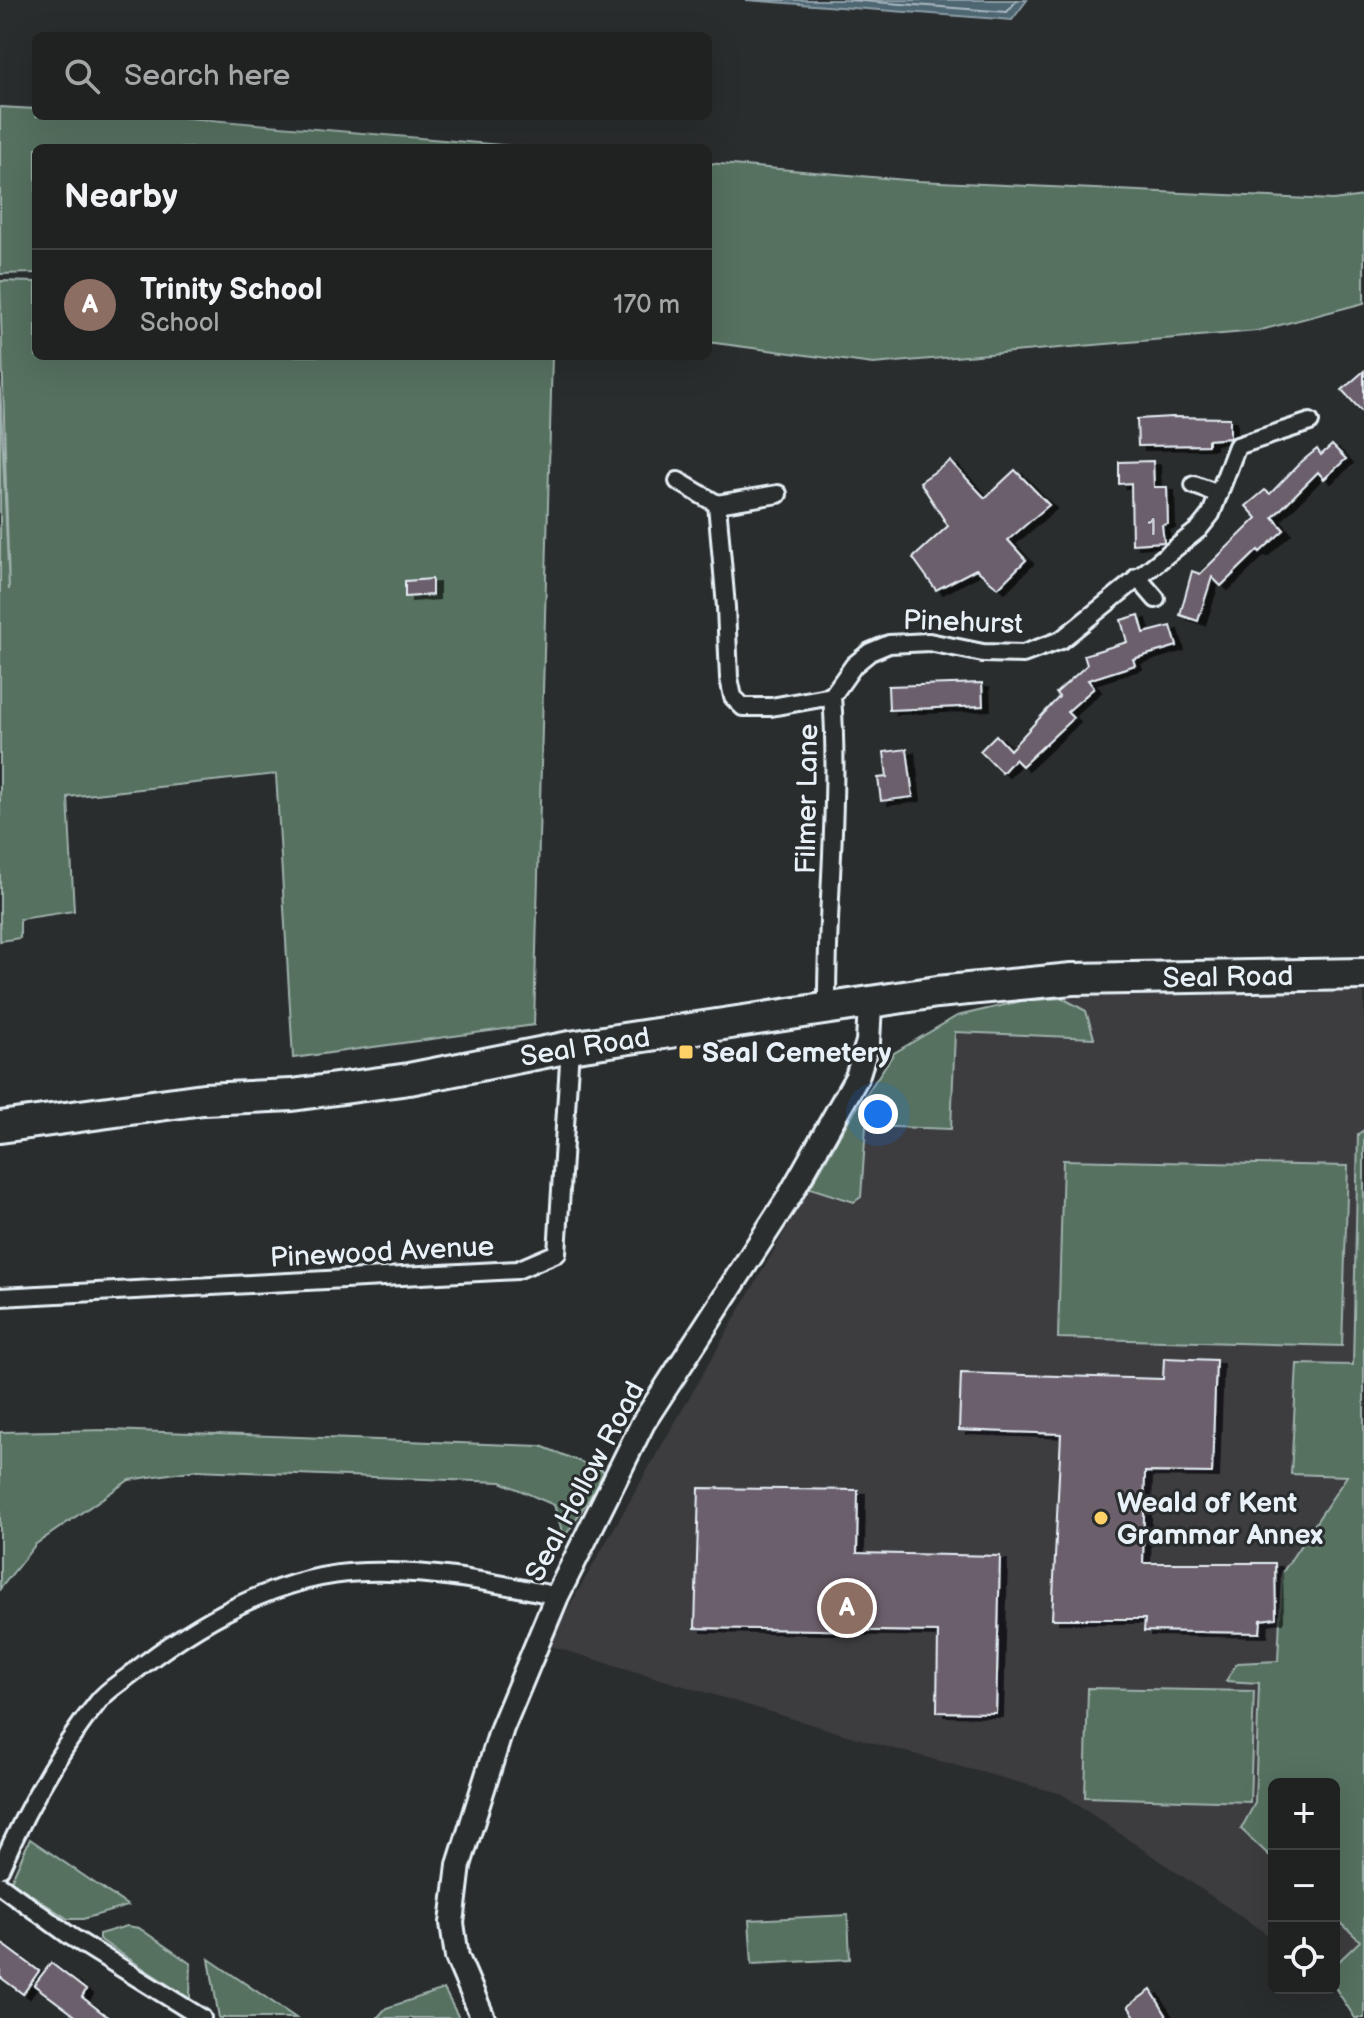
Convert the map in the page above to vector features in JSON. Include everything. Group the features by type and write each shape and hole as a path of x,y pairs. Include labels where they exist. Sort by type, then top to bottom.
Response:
{"highway":[{"name":"Seal Road","path":"0,1127 203,1099 292,1095 409,1079 570,1047 937,992 1072,979 1364,974"}],"main road":[{"name":"Seal Hollow Road","path":"483,2018 464,1977 453,1940 452,1923 456,1882 502,1728 557,1596 643,1423 789,1197 857,1077 868,1042 870,1004"}],"street":[{"name":"Pinehurst","path":"832,696 854,665 870,652 889,644 929,642 983,653 1023,654 1061,640 1199,529 1211,514 1237,446 1310,422"},
{"path":"678,481 717,504 778,494"},
{"path":"1194,485 1219,494"},
{"name":"Filmer Lane","path":"717,504 729,678 733,697 743,707 757,707 832,696 836,751 827,1010"},
{"path":"1137,577 1156,599"},
{"name":"Pinewood Avenue","path":"0,1297 517,1270 544,1259 557,1253 570,1047"},
{"path":"0,1869 18,1828 62,1751 100,1699 162,1649 223,1613 298,1582 363,1572 473,1578 557,1596"},
{"path":"0,1885 70,1936 202,2018"}],"shaded area":[{"path":"1364,991 1364,2018 1355,2018 1339,1994 1340,1778 1268,1778 1268,1935 1062,1794 880,1745 547,1645 849,1120 894,1053 957,1016 1022,1001"}],"green space":[{"path":"0,107 32,109 32,120 211,120 489,144 32,144 32,273 0,274"},
{"path":"712,163 918,181 1333,200 1364,196 1364,303 1257,331 873,364 712,343"},
{"path":"0,281 32,282 32,360 552,360 534,1025 293,1058 276,774 68,797 74,911 20,919 20,938 0,941 0,383 9,590"},
{"path":"1062,998 1086,1011 1094,1038 955,1032 951,1129 866,1126 861,1197 854,1202 810,1188 849,1120 894,1053 957,1016 1022,1001"},
{"path":"1364,1130 1364,2018 1355,2018 1339,1994 1340,1960 1360,1941 1340,1922 1340,1778 1268,1778 1268,1854 1241,1829 1255,1803 1259,1683 1226,1681 1237,1663 1278,1661 1282,1573 1347,1476 1291,1474 1297,1364 1353,1365 1358,1134"},
{"path":"1063,1160 1348,1166 1342,1346 1058,1338"},
{"path":"110,1430 541,1446 606,1472 564,1538 554,1505 501,1482 197,1470 129,1480 36,1544 0,1589 0,1432"},
{"path":"1088,1688 1254,1691 1250,1802 1085,1797"},
{"path":"30,1839 128,1906 83,1919 68,1919 11,1881"},
{"path":"848,1915 850,1959 752,1964 749,1920"},
{"path":"127,1926 139,1928 191,1964 190,1999 99,1939 99,1934"},
{"path":"209,1959 296,2018 219,2018"},
{"path":"444,1989 459,2018 377,2018 386,2008"}],"water":[{"path":"746,0 1027,0 1012,20"}],"building":[{"path":"1364,371 1364,414 1342,390"},
{"path":"1230,418 1230,438 1208,440 1208,445 1138,446 1137,419"},
{"path":"1332,445 1346,459 1324,479 1318,472 1273,517 1284,530 1221,586 1212,577 1198,621 1180,615 1192,571 1200,574 1257,518 1246,506 1265,490 1270,494 1317,449 1321,455"},
{"path":"950,461 985,498 1015,470 1049,505 1008,540 1026,560 998,588 976,569 936,590 913,558 948,526 920,482"},
{"path":"1153,461 1154,487 1167,487 1168,524 1162,525 1164,542 1132,544 1131,483 1119,484 1119,462"},
{"path":"432,579 432,595 405,597 405,581"},
{"path":"1139,615 1144,633 1171,626 1177,646 1133,659 1135,665 1088,680 1094,688 1067,712 1073,718 1022,766 1015,759 1002,773 980,751 996,735 1010,750 1059,697 1056,693 1087,665 1084,655 1127,642 1121,620"},
{"path":"982,683 983,706 889,710 888,686"},
{"path":"907,749 913,797 881,801 878,778 887,777 884,752"},
{"name":"Weald of Kent Grammar Annex","path":"1164,1358 1216,1360 1212,1473 1145,1472 1143,1563 1275,1563 1276,1618 1261,1620 1260,1633 1144,1631 1145,1619 1052,1619 1061,1434 959,1430 961,1373 1163,1379"},
{"path":"699,1488 858,1490 857,1553 1000,1556 996,1713 937,1712 938,1632 695,1628"},
{"path":"0,1942 39,1971 23,1994 0,1977"},
{"path":"51,1963 86,1990 82,1997 109,2018 78,2018 34,1985"},
{"path":"1151,1990 1168,2018 1136,2018 1128,2006"}],"place":[{"name":"Seal Cemetery","path":"686,1052"},
{"name":"Weald of Kent Grammar Annex","path":"1101,1518"},
{"name":"Trinity School","path":"847,1608"}]}
